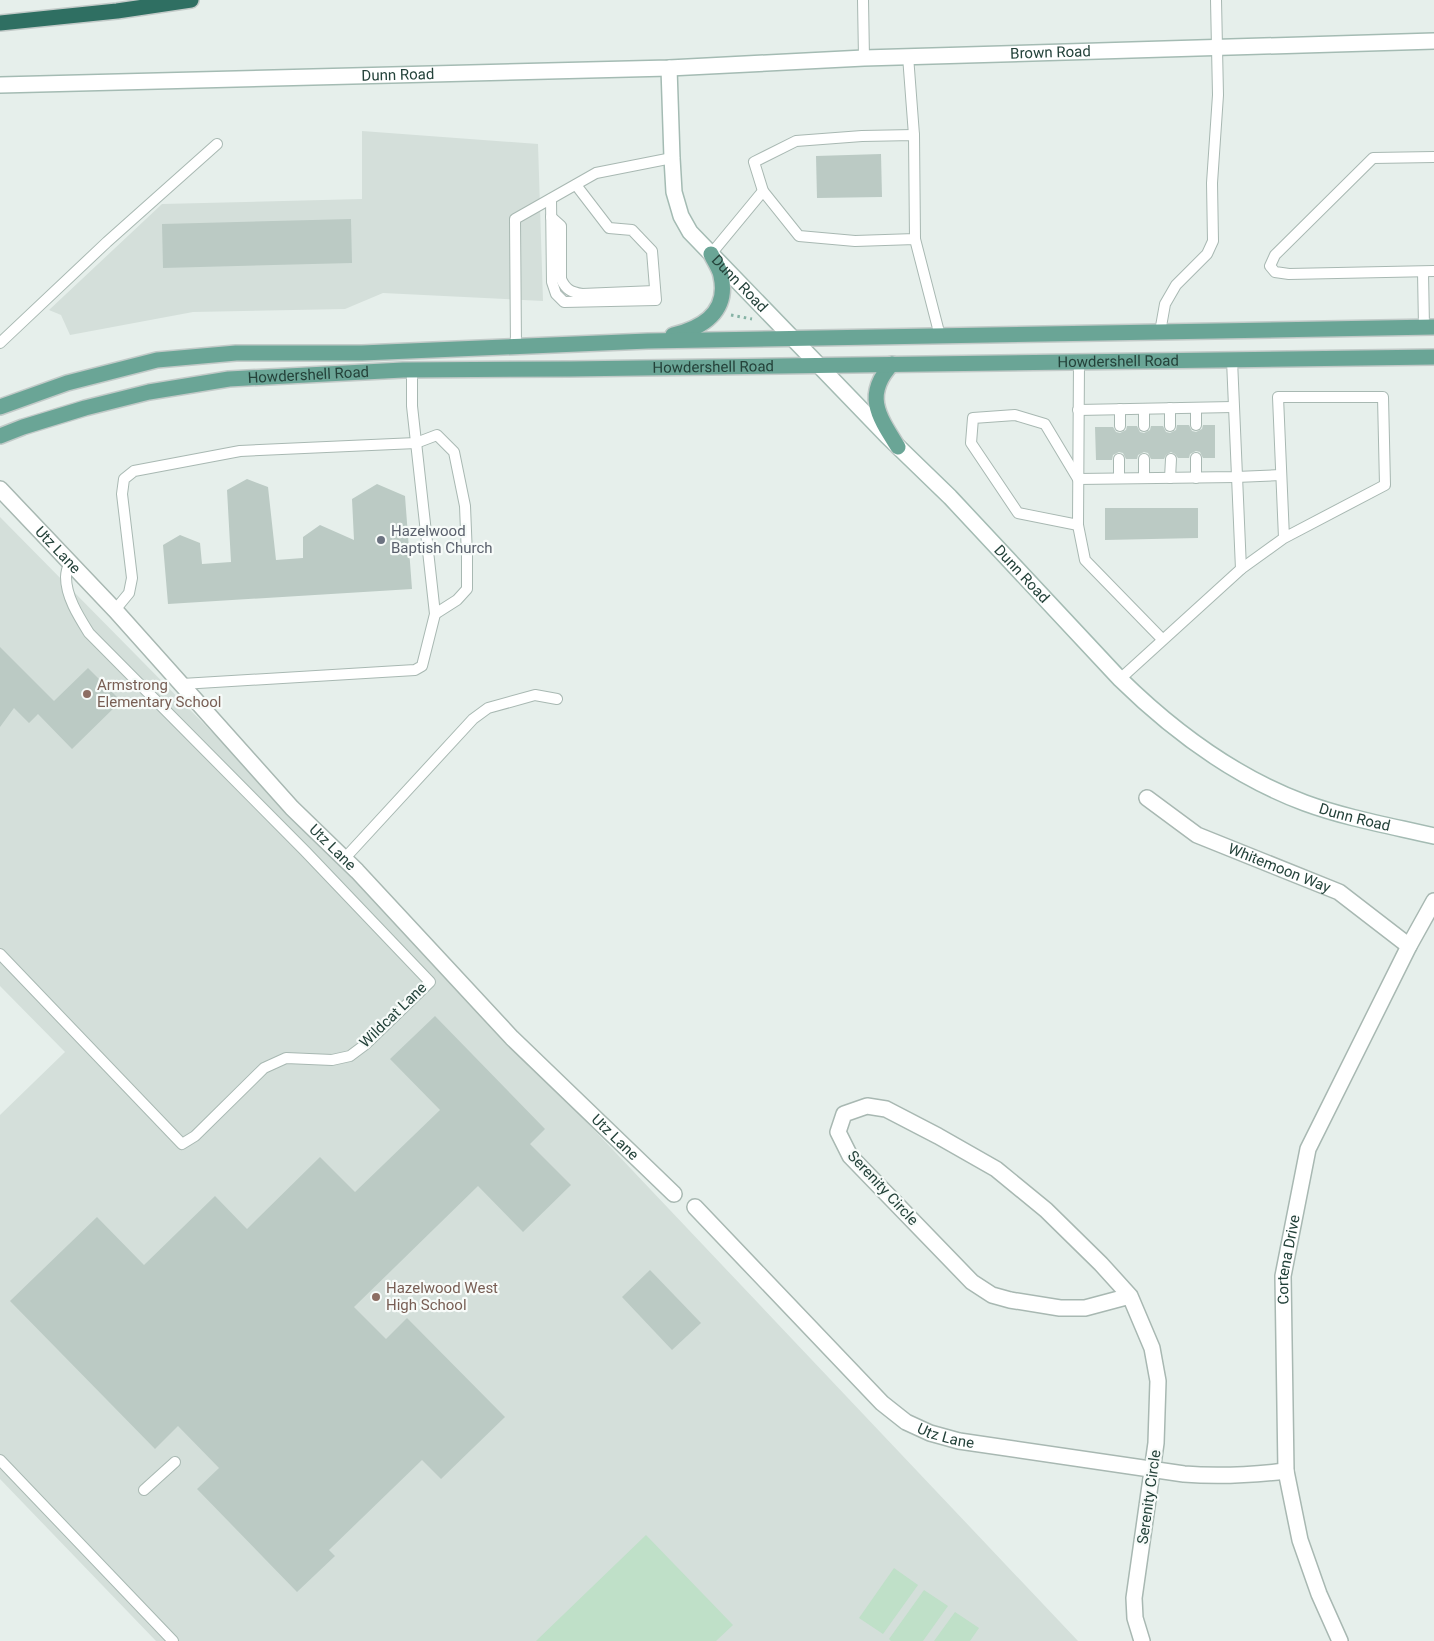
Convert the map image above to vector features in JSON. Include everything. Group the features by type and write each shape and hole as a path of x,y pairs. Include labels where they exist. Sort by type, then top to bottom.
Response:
{"highway":[{"path":"0,24 117,11 191,0"}],"main road":[{"path":"648,341 684,333 700,326 713,314 719,305 721,276 711,254"},
{"name":"Howdershell Road","path":"0,407 67,383 157,360 236,353 362,353 648,341 1429,327"},
{"name":"Howdershell Road","path":"0,436 22,427 85,408 148,392 229,379 412,370 1434,357"},
{"path":"892,364 884,373 877,388 876,408 881,422 898,447"}],"street":[{"name":"Brown Road","path":"669,68 908,56 1434,40"},
{"name":"Dunn Road","path":"0,85 669,68 674,192 680,216 690,232 898,447 950,497 1120,679 1146,704 1180,731 1224,763 1265,785 1306,803 1434,836"},
{"name":"Utz Lane","path":"0,490 116,610 292,808 345,858 512,1038 674,1194"},
{"name":"Whitemoon Way","path":"1147,798 1197,835 1339,892 1409,946"},
{"name":"Cortena Drive","path":"1340,1641 1300,1540 1286,1471 1283,1276 1308,1149 1409,946 1434,901"},
{"name":"Serenity Circle","path":"1130,1296 1086,1308 1060,1308 1010,1300 992,1294 972,1282 850,1156 838,1132 844,1114 866,1106 886,1109 996,1168 1046,1210 1101,1264 1130,1296 1152,1348 1158,1381 1156,1443 1134,1598 1135,1618 1142,1641"},
{"name":"Utz Lane","path":"695,1207 882,1403 906,1422 930,1433 959,1441 1003,1446 1152,1470 1212,1476 1286,1471"}],"lane":[{"path":"863,0 864,58"},
{"path":"1160,332 1165,304 1176,285 1189,270 1208,254 1213,241 1212,183 1218,96 1216,0"},
{"path":"908,56 914,135 915,239 940,336"},
{"path":"914,135 862,136 796,141 754,162 763,191 799,236 855,241 915,239"},
{"path":"0,343 92,255 217,144"},
{"path":"1434,157 1373,158 1275,255 1270,266 1275,272 1289,274 1434,272"},
{"path":"516,347 515,219 596,174 672,158"},
{"path":"551,199 552,282 556,294 564,302 656,300 652,251 632,230 609,228 576,185"},
{"path":"711,254 763,191"},
{"path":"1423,272 1429,327"},
{"path":"1232,360 1241,569"},
{"path":"1079,362 1078,525 1086,560 1162,639"},
{"path":"182,684 415,670 422,666 435,614 412,406 412,370"},
{"path":"1120,679 1241,569 1284,538 1385,485 1383,397 1278,397 1284,538"},
{"path":"1078,410 1233,407"},
{"path":"1170,408 1170,426"},
{"path":"1196,408 1196,425"},
{"path":"1120,409 1120,426"},
{"path":"1144,409 1144,426"},
{"path":"1078,479 1045,424 1015,415 973,418 971,443 1018,513 1078,525"},
{"path":"116,610 129,593 132,578 122,494 124,479 134,472 240,451 416,443 437,435 454,452 465,506 467,589 456,600 435,614"},
{"path":"1196,458 1196,478"},
{"path":"1144,459 1144,478"},
{"path":"1170,478 1171,459"},
{"path":"1119,460 1119,478"},
{"path":"1078,479 1281,475"},
{"name":"Wildcat Lane","path":"0,954 182,1144 195,1136 264,1068 286,1058 332,1060 350,1056 366,1044 430,982 298,844 89,632 78,617 70,596 66,577 70,561"},
{"path":"345,858 473,719 488,708 535,695 557,699"},
{"path":"0,1460 173,1641"},
{"path":"144,1490 175,1462"}],"path":[{"path":"730,315 753,320"}],"shaded area":[{"path":"362,131 538,144 543,301 383,293 345,309 193,312 70,335 61,315 49,310 162,204 362,199"},
{"name":"Hazelwood West High School","path":"0,517 349,871 1078,1641 156,1641 0,1479 0,1115 65,1052 0,986"}],"green space":[{"path":"646,1535 733,1625 716,1641 536,1641"},
{"path":"894,1568 918,1585 883,1634 859,1618"},
{"path":"924,1590 948,1606 923,1641 891,1641 889,1639"},
{"path":"955,1612 979,1628 970,1641 934,1641"}],"building":[{"path":"881,154 882,197 817,198 816,156"},
{"path":"351,219 352,263 163,268 162,224"},
{"path":"1177,425 1189,425 1192,431 1196,432 1202,429 1203,425 1215,425 1215,458 1203,458 1200,452 1196,451 1190,454 1189,458 1178,458 1171,452 1164,459 1151,459 1148,453 1144,452 1138,455 1137,459 1126,459 1123,453 1119,452 1113,455 1112,460 1096,460 1095,427 1113,427 1116,432 1120,433 1126,430 1127,426 1137,426 1140,432 1144,433 1150,430 1151,426 1163,426 1166,432 1170,433 1176,430"},
{"name":"Hazelwood Baptish Church","path":"247,479 268,487 276,560 303,558 303,537 320,525 354,540 352,499 377,484 405,496 412,589 168,604 163,545 180,535 200,543 202,564 231,562 227,490"},
{"path":"1105,508 1198,508 1198,538 1105,540"},
{"path":"0,647 54,701 88,668 121,701 72,749 38,714 29,723 14,708 0,727"},
{"path":"435,1016 545,1129 530,1144 571,1185 523,1232 478,1186 354,1307 386,1339 407,1318 505,1417 441,1479 422,1460 329,1550 335,1556 297,1592 197,1489 219,1468 178,1426 155,1449 10,1301 97,1217 144,1265 215,1196 247,1229 320,1157 355,1192 440,1110 390,1059"},
{"path":"650,1270 701,1323 672,1350 622,1297"}],"place":[{"name":"Hazelwood Baptish Church","path":"381,540"},
{"name":"Armstrong Elementary School","path":"87,694"},
{"name":"Hazelwood West High School","path":"376,1297"}]}
